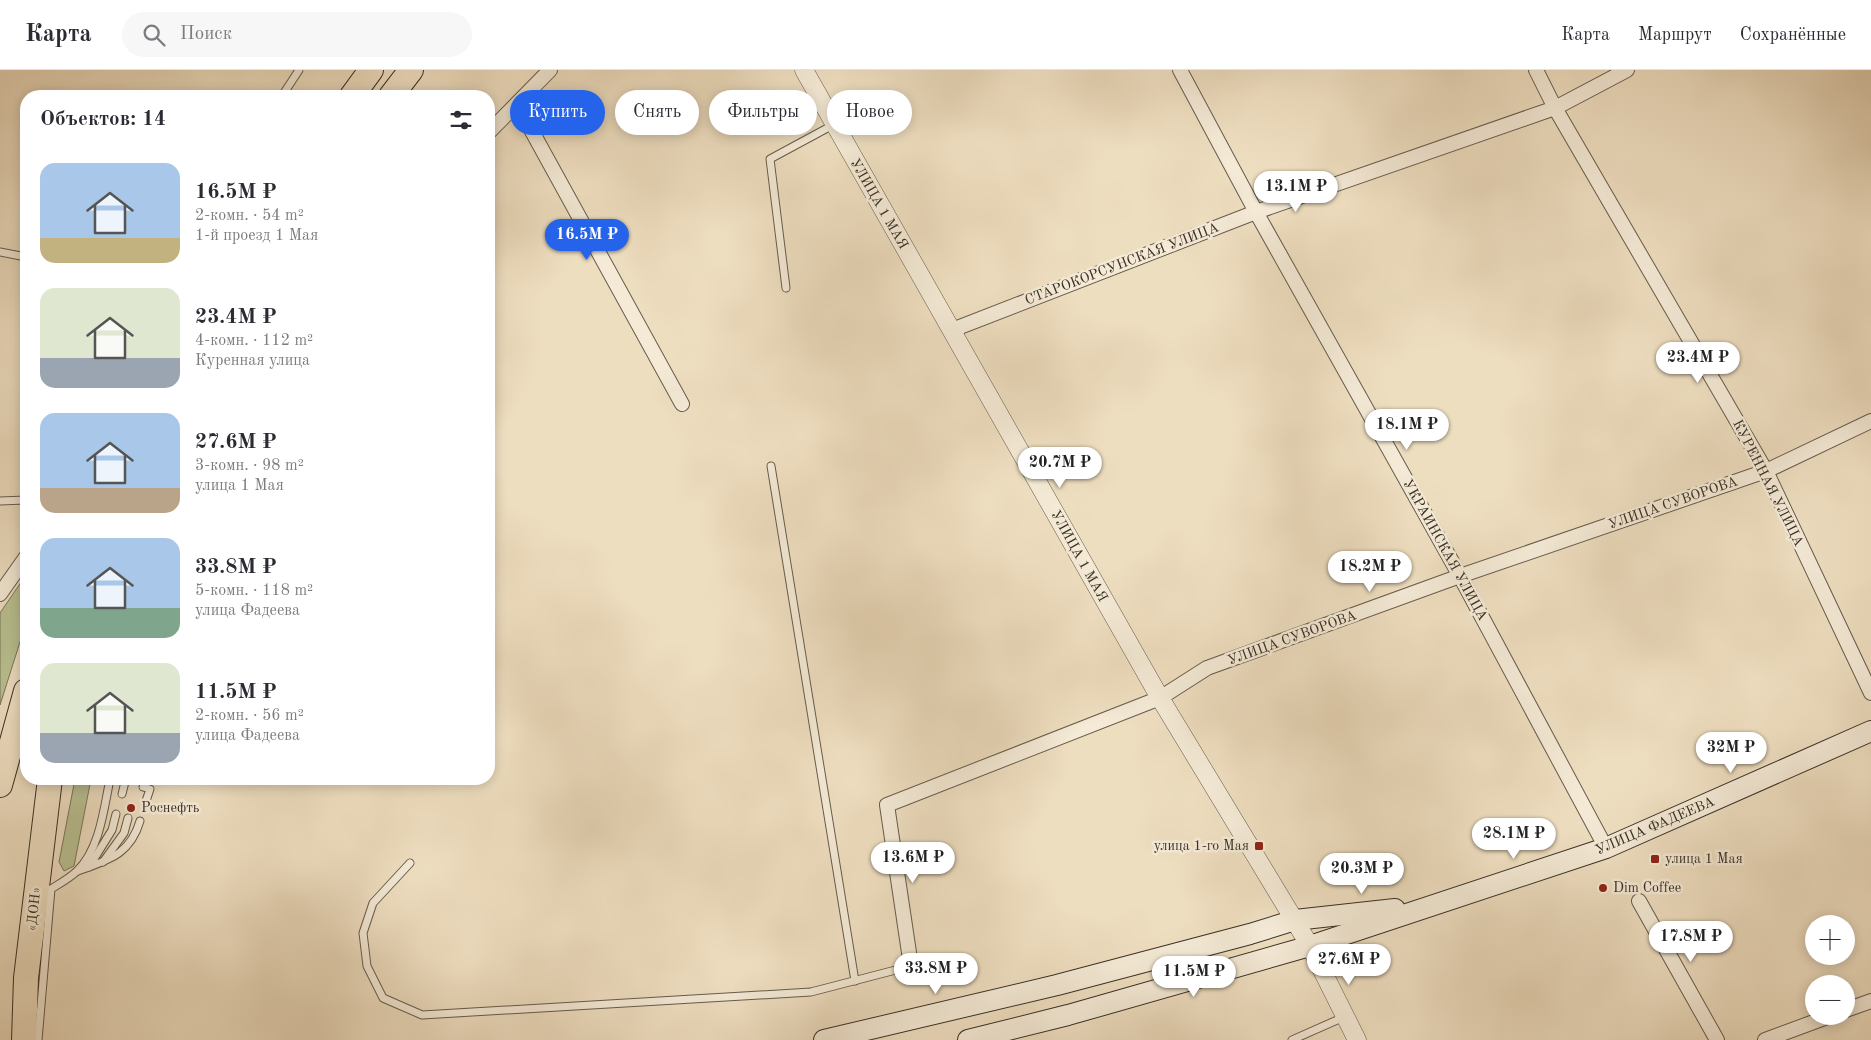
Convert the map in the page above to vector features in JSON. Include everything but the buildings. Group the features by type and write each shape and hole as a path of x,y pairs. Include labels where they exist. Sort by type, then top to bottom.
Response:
{"highway":[{"path":"356,90 371,70"},
{"path":"396,90 411,70"},
{"path":"0,785 20,713"},
{"name":"«ДОН»","path":"24,1040 26,978 49,785"}],"main road":[{"name":"УЛИЦА ФАДЕЕВА","path":"968,1040 1068,1016 1310,946 1432,904 1606,848 1871,731"},
{"name":"УЛИЦА ФАДЕЕВА","path":"824,1040 1057,984 1250,934 1295,920 1432,904"},
{"path":"1057,984 1051,996 1052,1004 1057,1012 1068,1016"}],"street":[{"path":"530,90 550,70"},
{"name":"УЛИЦА 1 МАЯ","path":"804,70 827,112"},
{"name":"УКРАИНСКАЯ УЛИЦА","path":"1180,70 1256,212 1460,576 1606,848"},
{"name":"КУРЕННАЯ УЛИЦА","path":"1536,70 1556,108 1766,471 1871,693"},
{"name":"СТАРОКОРСУНСКАЯ УЛИЦА","path":"952,330 1256,212 1556,108 1627,70"},
{"path":"495,126 510,110"},
{"path":"533,135 682,404"},
{"name":"УЛИЦА 1 МАЯ","path":"840,135 1160,698 1310,946 1358,1040"},
{"name":"УЛИЦА СУВОРОВА","path":"911,966 887,806 1160,698 1207,668 1460,576 1766,471 1871,421"},
{"path":"0,594 20,565"},
{"path":"1639,900 1717,1040"},
{"path":"1855,1007 1871,1001"},
{"path":"1765,1040 1806,1025"}],"lane":[{"path":"286,90 299,70"},
{"path":"786,288 770,159 827,129"},
{"path":"0,252 20,256"},
{"path":"771,466 855,981"},
{"path":"0,500 20,500"},
{"path":"78,871 91,850 100,826 109,785"},
{"path":"122,794 125,785"},
{"path":"144,787 150,789 146,801"},
{"path":"88,867 112,830 116,814"},
{"path":"102,862 124,833 128,818"},
{"path":"38,1040 51,889 78,871 117,856 136,836 140,821"},
{"path":"410,863 373,903 363,933 368,966 384,998 422,1015 810,992 911,966"},
{"path":"1292,1040 1346,1016"}],"green space":[{"path":"20,584 20,642 0,705 0,613"},
{"path":"74,785 90,785 74,866 64,871 59,862"}],"place":[{"name":"Роснефть","path":"131,808"},
{"name":"улица 1-го Мая","path":"1259,846"},
{"name":"улица 1 Мая","path":"1655,859"},
{"name":"Dim Coffee","path":"1603,888"}]}
